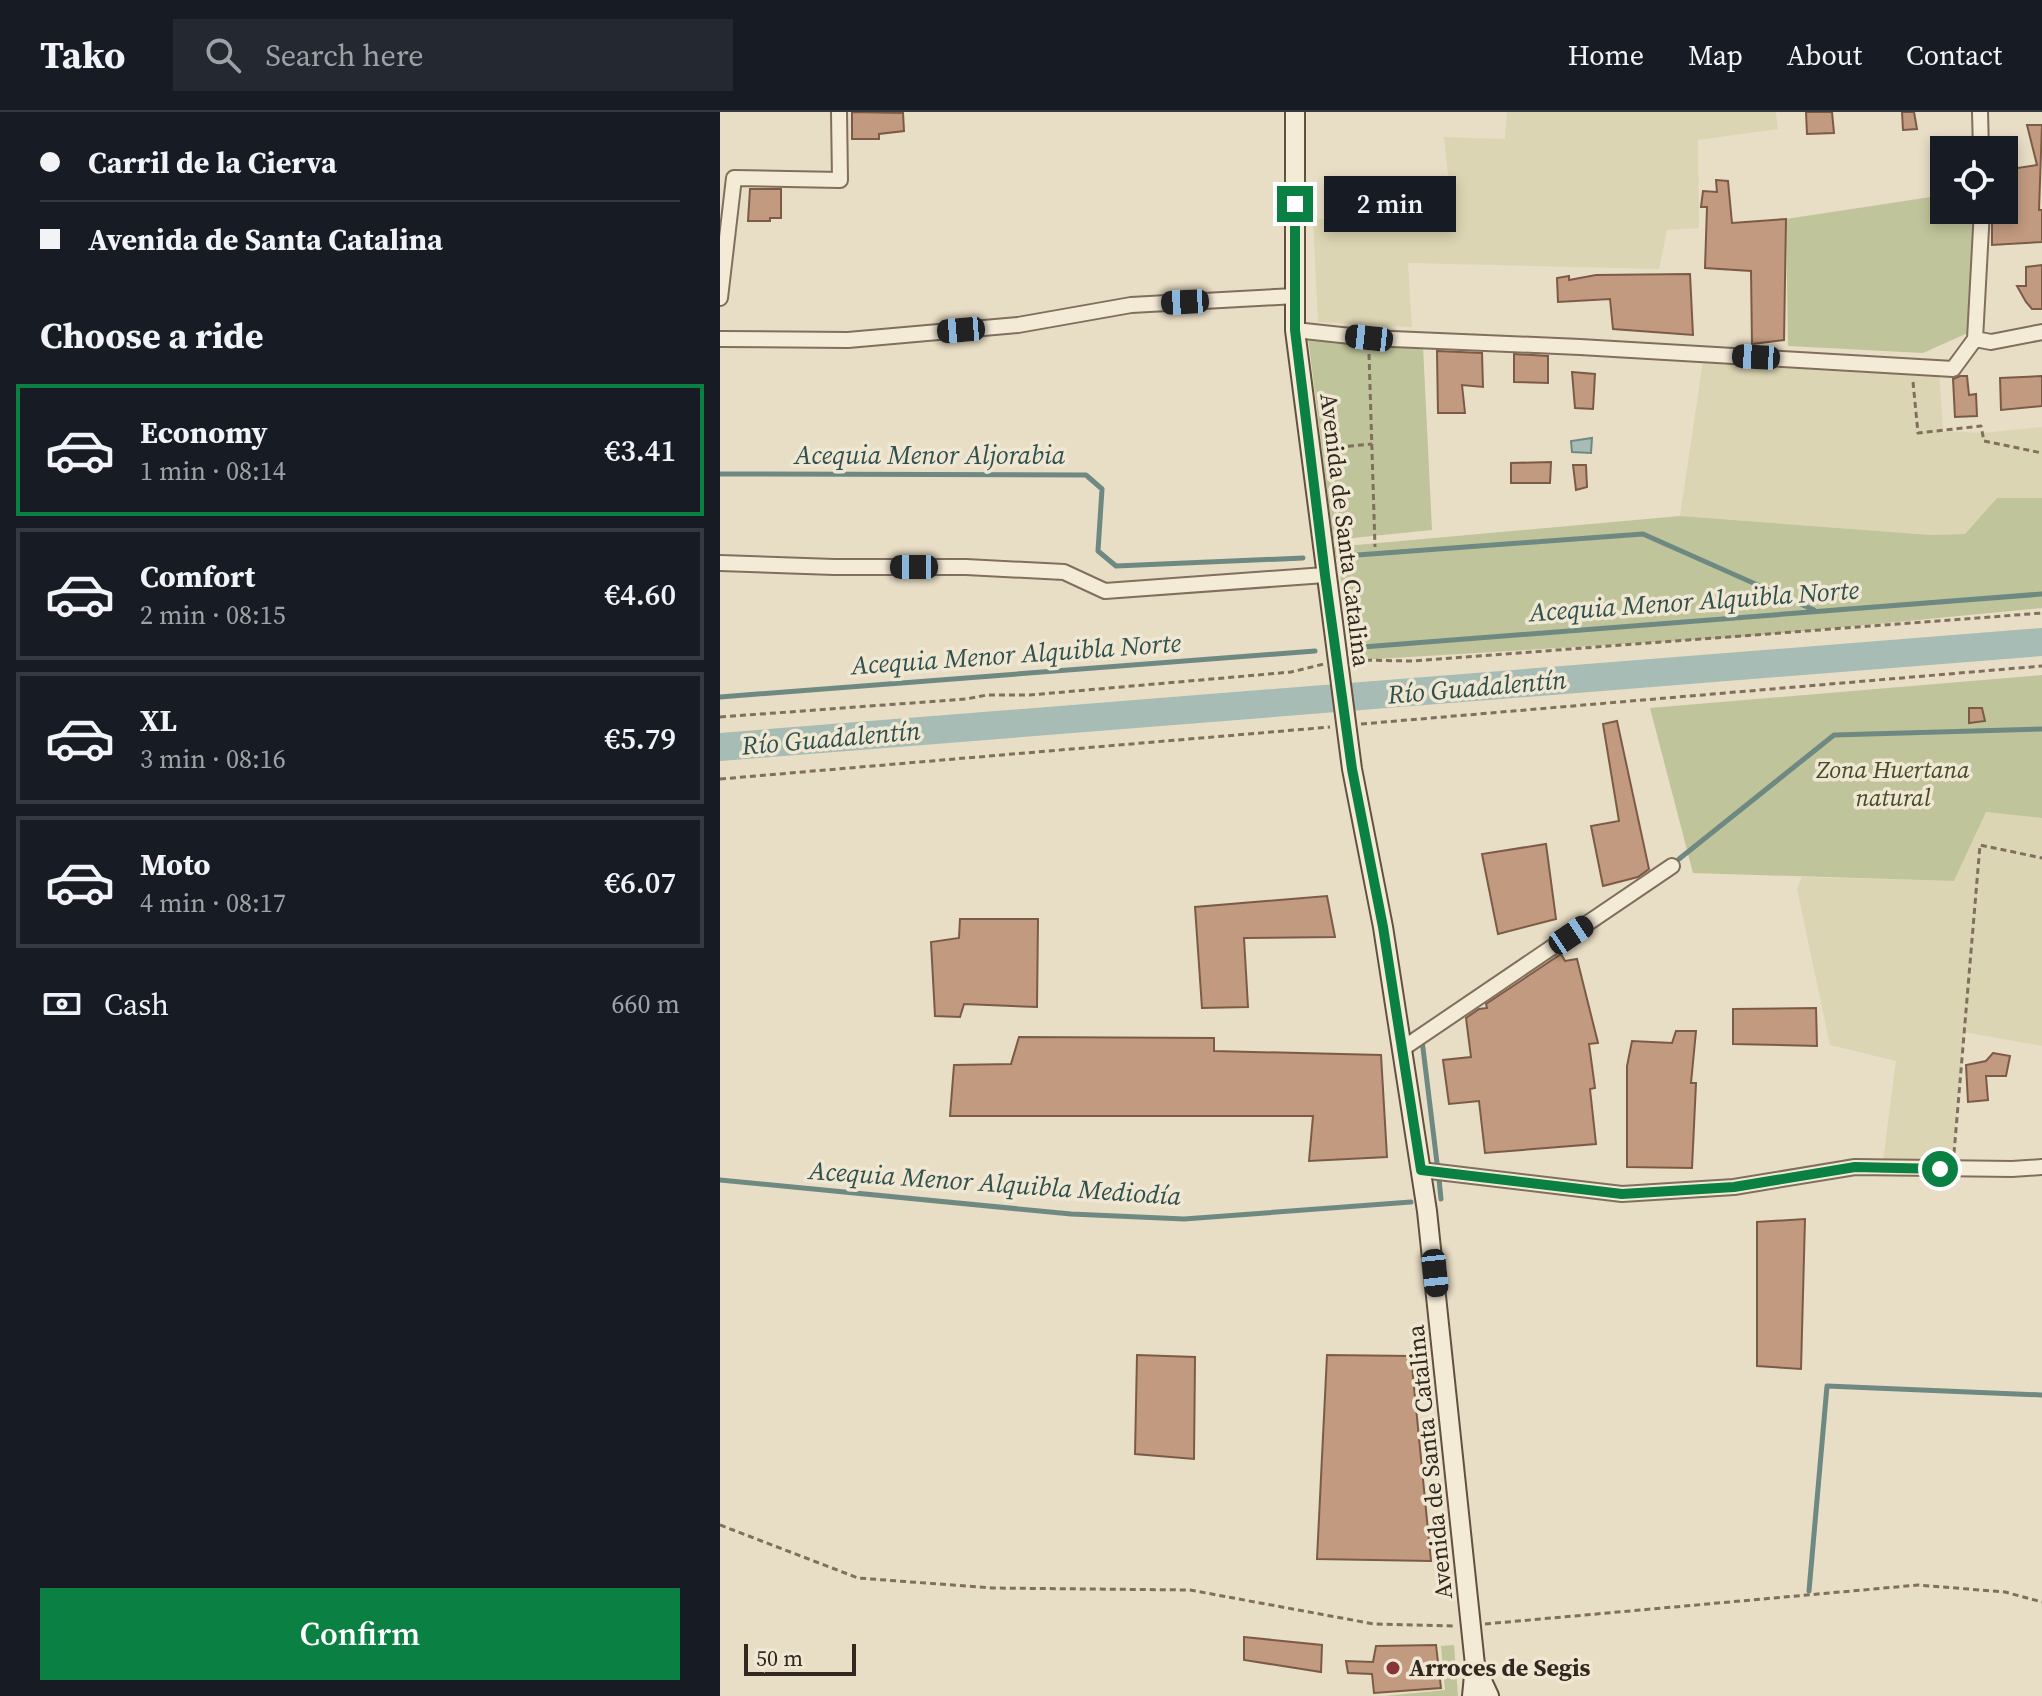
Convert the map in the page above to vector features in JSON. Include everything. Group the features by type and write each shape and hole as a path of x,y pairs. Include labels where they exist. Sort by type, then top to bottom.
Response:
{"main road":[{"name":"Avenida de Santa Catalina","path":"1295,112 1295,330 1346,724 1402,1049 1433,1253 1475,1665 1472,1696"},
{"name":"Avenida de Santa Catalina","path":"1475,1665 1489,1696"}],"street":[{"path":"720,298 734,178 840,180 839,112"},
{"path":"1980,112 1981,136"},
{"path":"1295,330 1369,338 1953,369 1975,339 1981,224"},
{"path":"720,339 848,340 1018,325 1131,305 1295,296"},
{"path":"1975,339 1991,342 2042,332"},
{"path":"720,563 966,567 1064,572 1105,591 1325,575"},
{"path":"1402,1049 1672,866"},
{"path":"1421,1170 1622,1194 1734,1187 1855,1167 2042,1167"}],"path":[{"path":"1369,338 1375,547"},
{"path":"1911,367 1918,433 1981,426 1984,441 2042,453"},
{"path":"1309,449 1372,444"},
{"path":"720,717 987,695 1030,695 1276,673 1338,666 1359,660 1413,661 2042,613"},
{"path":"720,779 2042,666"},
{"path":"1952,1169 1980,845 2042,858"},
{"path":"720,1525 858,1578 992,1588 1190,1590 1374,1624 1471,1626 1918,1585 2005,1592 2042,1602"}],"shaded area":[{"path":"1507,112 1776,112 1778,129 1698,140 1699,228 1667,230 1659,269 1408,263 1412,327 1318,322 1313,219 1453,221 1444,137 1505,139"},
{"path":"1703,361 1939,368 1943,431 1983,433 2042,427 2042,498 1997,498 1966,534 1931,535 1680,516"},
{"path":"1986,812 2042,818 2042,1046 1964,1032 1952,1169 1882,1168 1896,1061 1830,1045 1797,889 1802,877 1954,881"}],"green space":[{"path":"1930,197 1930,224 1974,224 1970,332 1923,353 1788,346 1786,219"},
{"path":"1308,337 1423,346 1432,530 1333,540"},
{"path":"1997,498 2042,498 2042,608 1741,637 1359,660 1334,547 1680,516 1931,535 1965,534"},
{"name":"Zona Huertana natural","path":"2042,675 2042,818 1986,812 1954,881 1693,873 1650,708"},
{"path":"1454,1645 1458,1696 1385,1696 1445,1690 1441,1646"}],"water":[{"path":"1592,438 1591,453 1572,452 1571,441"}],"building":[{"path":"852,112 903,113 904,131 879,134 879,139 852,139"},
{"path":"1806,112 1832,112 1834,133 1807,134"},
{"path":"1902,112 1914,112 1917,129 1903,130"},
{"path":"2027,125 2042,125 2039,210 2042,210 2042,242 1992,245 1992,224 2018,224 2018,168 2037,165"},
{"path":"1716,180 1728,181 1732,223 1786,219 1784,340 1752,344 1751,271 1705,268 1707,207 1701,207 1703,191 1717,192"},
{"path":"750,189 781,189 781,218 748,221"},
{"path":"2042,265 2042,309 2032,309 2017,286 2026,286 2026,267"},
{"path":"1690,274 1693,335 1613,329 1610,299 1558,302 1557,278"},
{"path":"1437,351 1482,353 1483,387 1462,385 1465,413 1438,413"},
{"path":"1514,354 1548,356 1548,383 1514,382"},
{"path":"1572,372 1595,374 1593,409 1575,408"},
{"path":"1967,376 1969,395 1976,394 1977,416 1955,417 1953,379"},
{"path":"2042,376 2042,406 2001,410 2000,378"},
{"path":"1551,462 1550,483 1511,483 1511,463"},
{"path":"1573,465 1586,465 1587,487 1576,490"},
{"path":"1969,708 1982,708 1985,721 1969,723"},
{"path":"1617,721 1649,869 1638,877 1603,886 1591,826 1619,821 1603,724"},
{"path":"1546,844 1556,919 1498,934 1482,854"},
{"path":"1327,896 1335,937 1244,938 1248,1007 1202,1008 1195,907"},
{"path":"960,919 1038,919 1037,1007 964,1004 960,1017 935,1016 931,942 959,938"},
{"path":"1561,954 1565,961 1577,959 1598,1043 1589,1044 1595,1088 1590,1089 1596,1144 1485,1153 1479,1101 1449,1104 1443,1060 1471,1057 1466,1018 1479,1009 1487,1008 1486,1004"},
{"path":"1816,1008 1817,1046 1733,1044 1733,1009"},
{"path":"1676,1031 1696,1031 1691,1083 1696,1083 1692,1168 1627,1167 1627,1066 1632,1041 1672,1043"},
{"path":"1019,1037 1214,1038 1214,1051 1381,1055 1387,1157 1309,1161 1313,1116 950,1116 954,1065 1011,1064"},
{"path":"1993,1053 2010,1056 2006,1076 1986,1076 1988,1100 1968,1102 1966,1065 1986,1061"},
{"path":"1805,1219 1801,1369 1757,1366 1757,1222"},
{"path":"1137,1355 1195,1357 1194,1459 1135,1454"},
{"path":"1327,1355 1411,1356 1431,1561 1317,1559"},
{"path":"1244,1637 1322,1645 1321,1672 1244,1660"},
{"name":"Arroces de Segis","path":"1436,1645 1441,1688 1374,1693 1372,1674 1348,1673 1346,1661 1373,1662 1376,1646"}],"waterway":[{"name":"Acequia Menor Aljorabia","path":"720,474 1086,475 1102,489 1098,551 1116,566 1303,558"},
{"name":"Acequia Menor Aljorabia","path":"1344,556 1643,534 1814,610"},
{"name":"Acequia Menor Alquibla Norte","path":"1350,648 2042,594"},
{"name":"Río Guadalentín","path":"720,747 2042,642"},
{"name":"Acequia Menor Alquibla Norte","path":"720,697 1315,651"},
{"name":"Acequia Menor Alquibla Mediodía","path":"1679,859 1834,735 2042,729"},
{"name":"Acequia Menor Alquibla Mediodía","path":"1422,1040 1437,1163"},
{"name":"Acequia Menor Alquibla Mediodía","path":"1439,1179 1441,1199"},
{"name":"Acequia Menor Alquibla Mediodía","path":"720,1180 1071,1214 1184,1219 1411,1202"},
{"path":"1809,1591 1827,1386 2042,1395"}],"place":[{"name":"Arroces de Segis","path":"1393,1668"}],"route":[{"path":"1295,204 1295,330 1325,575 1352,769 1383,927 1421,1170 1622,1194 1734,1187 1855,1167 1940,1169"}]}
